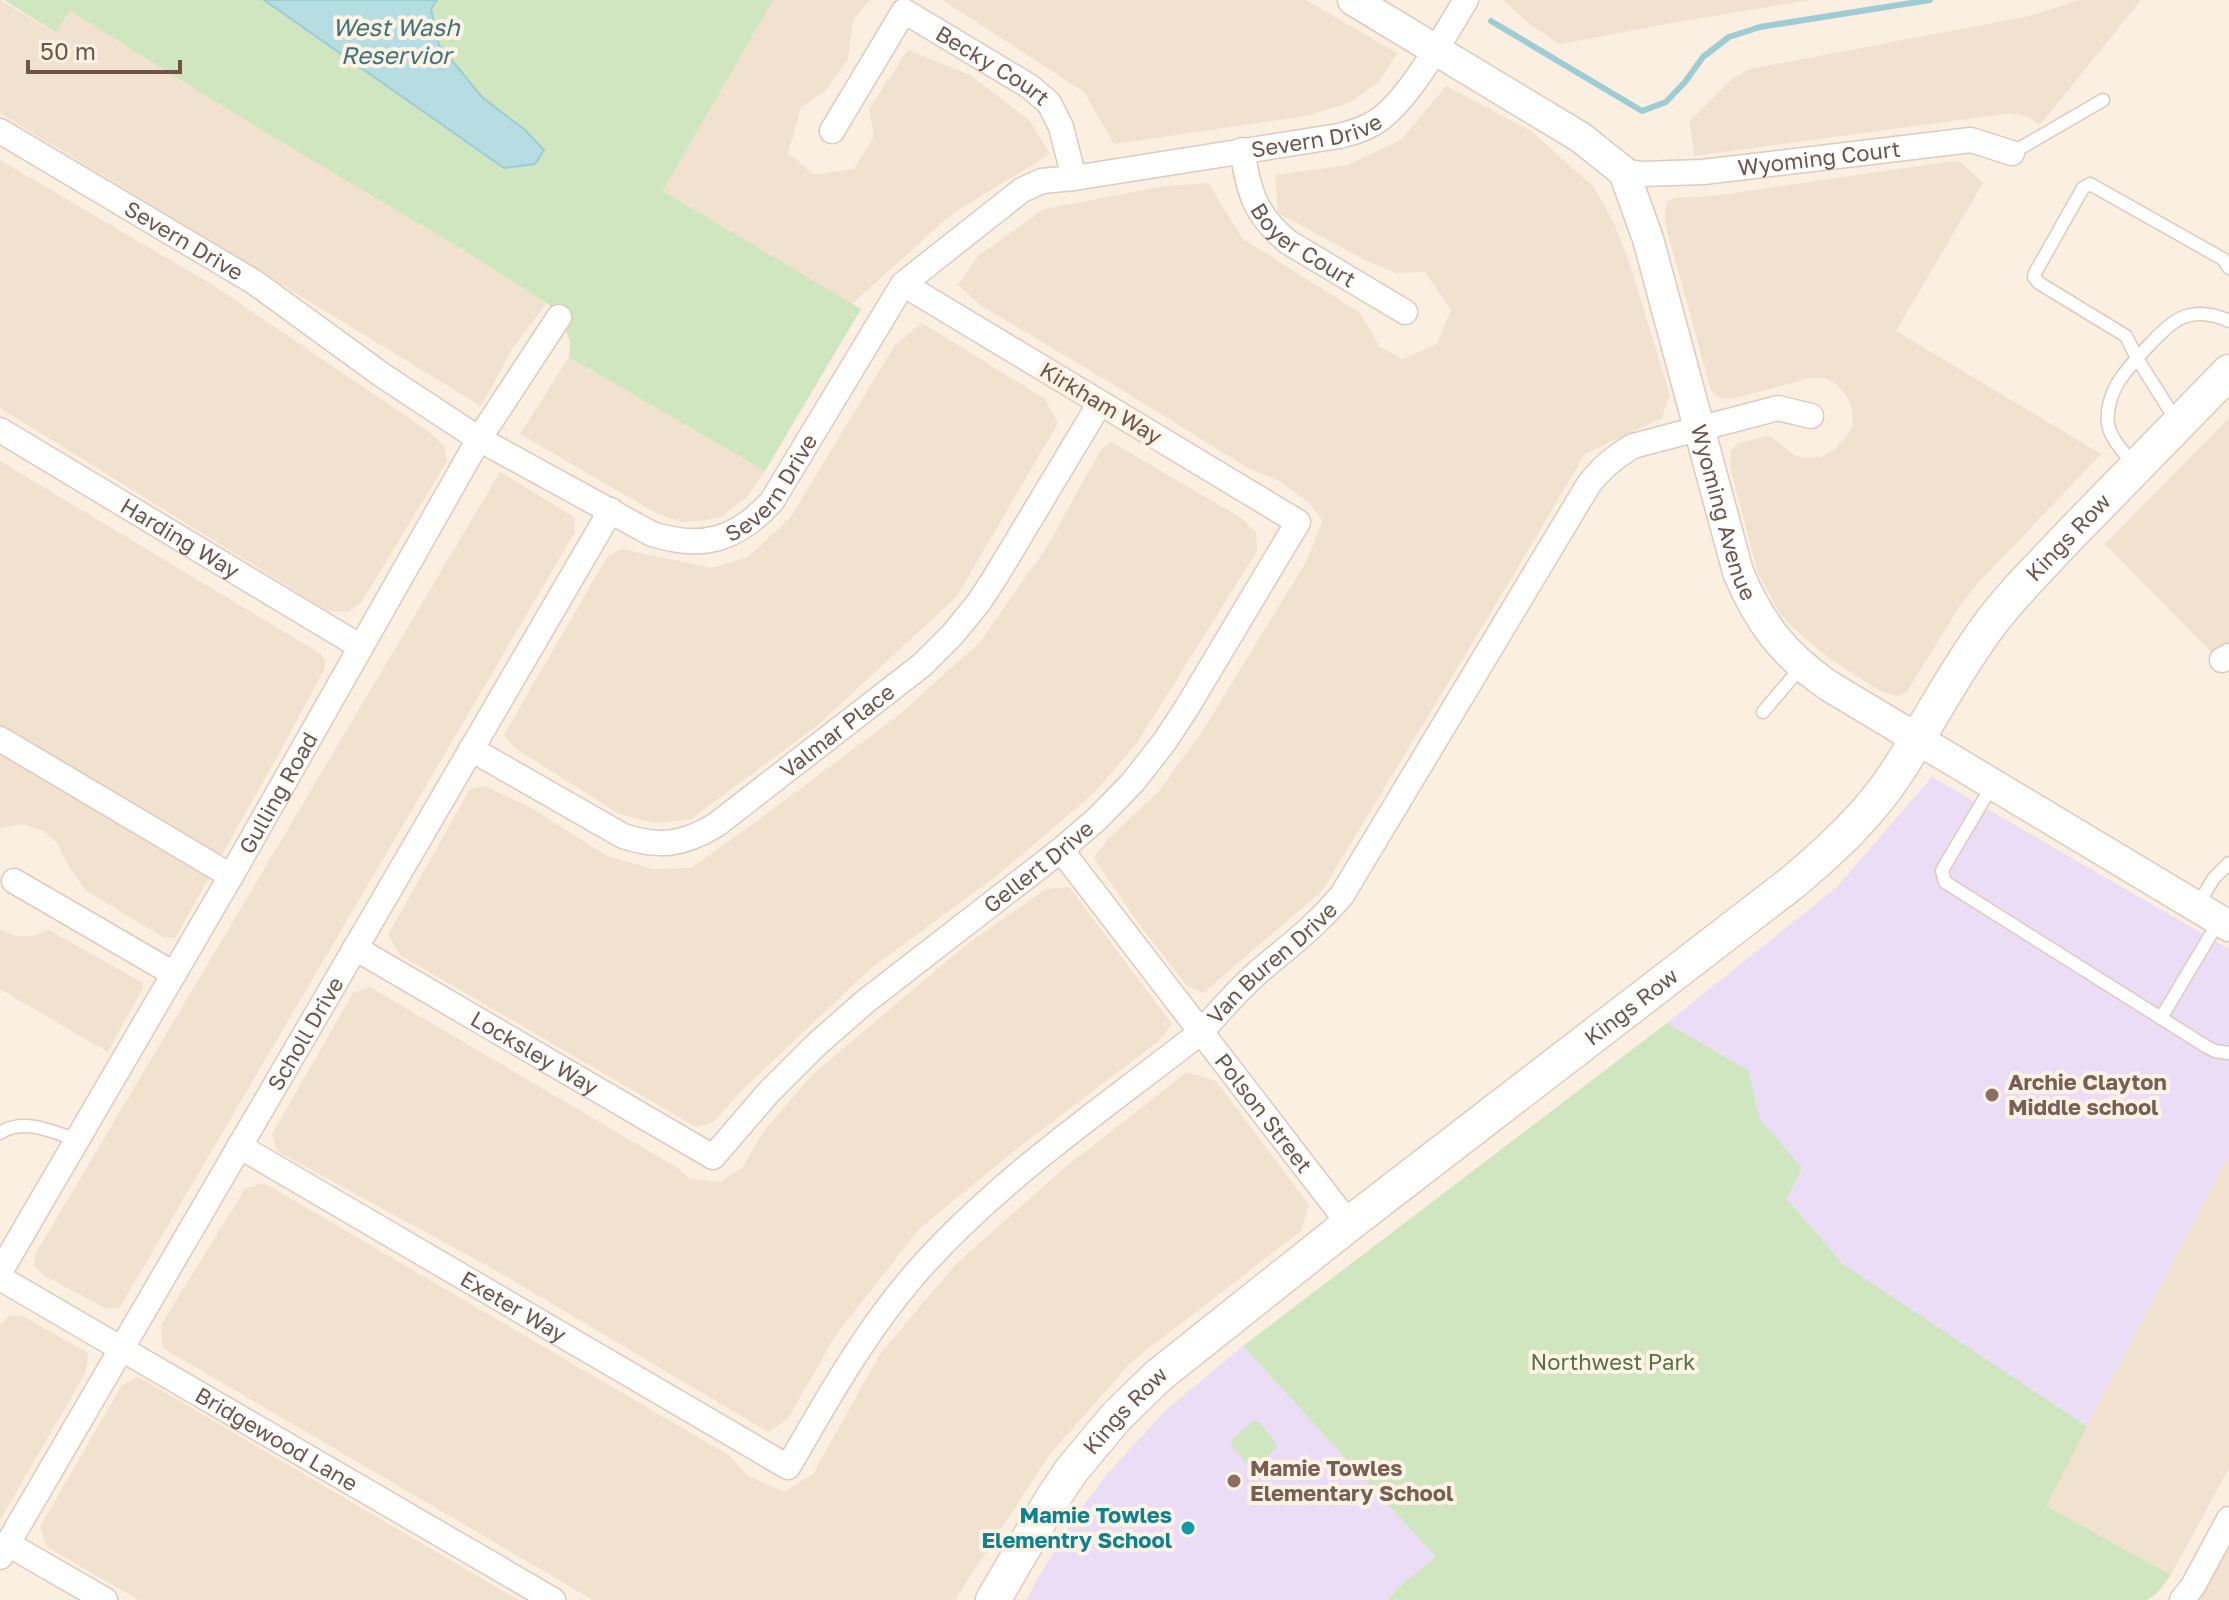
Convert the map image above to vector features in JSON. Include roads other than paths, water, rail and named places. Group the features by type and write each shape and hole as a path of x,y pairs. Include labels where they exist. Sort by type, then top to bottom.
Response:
{"main road":[{"name":"Kings Row","path":"993,1600 1065,1481 1116,1417 1158,1376 1823,857 1843,838 1896,773 1960,667 2012,596 2229,372"}],"street":[{"path":"1353,0 1580,137 1624,172"},
{"name":"Severn Drive","path":"0,131 254,282 382,375 479,439 652,534 674,541 697,542 738,531 758,517 772,501 903,284 1022,190 1042,181 1358,131 1393,108 1436,50 1466,0"},
{"name":"Becky Court","path":"832,131 904,11 1029,86 1049,103 1061,127 1074,178"},
{"name":"Wyoming Court","path":"1624,172 1703,172 1971,140 2012,153"},
{"name":"Boyer Court","path":"1242,150 1248,189 1257,209 1271,228 1288,242 1405,312"},
{"name":"Wyoming Avenue","path":"1624,172 1648,239 1738,572 1749,600 1785,651 1829,686 2215,917"},
{"name":"Kirkham Way","path":"903,284 1298,522"},
{"name":"Gulling Road","path":"1,1271 231,876 479,439 559,317"},
{"name":"Valmar Place","path":"471,749 623,836 664,844 699,835 922,665 953,634 996,576 1100,403"},
{"name":"Van Buren Drive","path":"788,1467 843,1372 877,1322 959,1227 1008,1183 1201,1032 1261,970 1322,919 1342,895 1589,484 1601,469 1633,446 1778,408 1811,416"},
{"name":"Harding Way","path":"0,430 361,647"},
{"name":"Scholl Drive","path":"4,1550 611,510"},
{"name":"Gellert Drive","path":"713,1157 768,1093 817,1044 866,1001 1061,850 1133,782 1165,741 1298,522"},
{"path":"0,739 231,876"},
{"name":"Polson Street","path":"1061,850 1349,1224"},
{"path":"14,881 174,974"},
{"name":"Locksley Way","path":"355,948 713,1157"},
{"name":"Exeter Way","path":"239,1146 788,1467"},
{"name":"Bridgewood Lane","path":"1,1271 121,1349 553,1600"},
{"path":"2182,1600 2193,1586 2229,1519"},
{"path":"4,1550 105,1600"}],"lane":[{"path":"2012,153 2103,100"},
{"path":"2178,423 2126,336 2034,277 2085,186 2093,186 2223,259 2229,268"},
{"path":"2135,466 2108,426 2112,395 2119,381 2166,328 2182,318 2199,314 2229,316"},
{"path":"1763,712 1802,666"},
{"path":"1993,784 1942,871 1945,882 2207,1047 2229,1053"},
{"path":"2161,1018 2215,917 2214,878 2229,863"},
{"path":"0,1133 20,1126 34,1127 77,1140"}],"water":[{"name":"West Wash Reservior","path":"264,0 437,0 431,9 439,45 482,97 525,130 544,150 535,164 504,168"}],"waterway":[{"path":"1491,21 1642,111 1666,102 1703,57 1729,37 1760,27 1930,0"}],"place":[{"name":"Archie Clayton Middle school","path":"1992,1095"},
{"name":"Mamie Towles Elementary School","path":"1234,1481"},
{"name":"Mamie Towles Elementry School","path":"1188,1528"}],"park label":[{"name":"Northwest Park","path":"1613,1362"}]}
